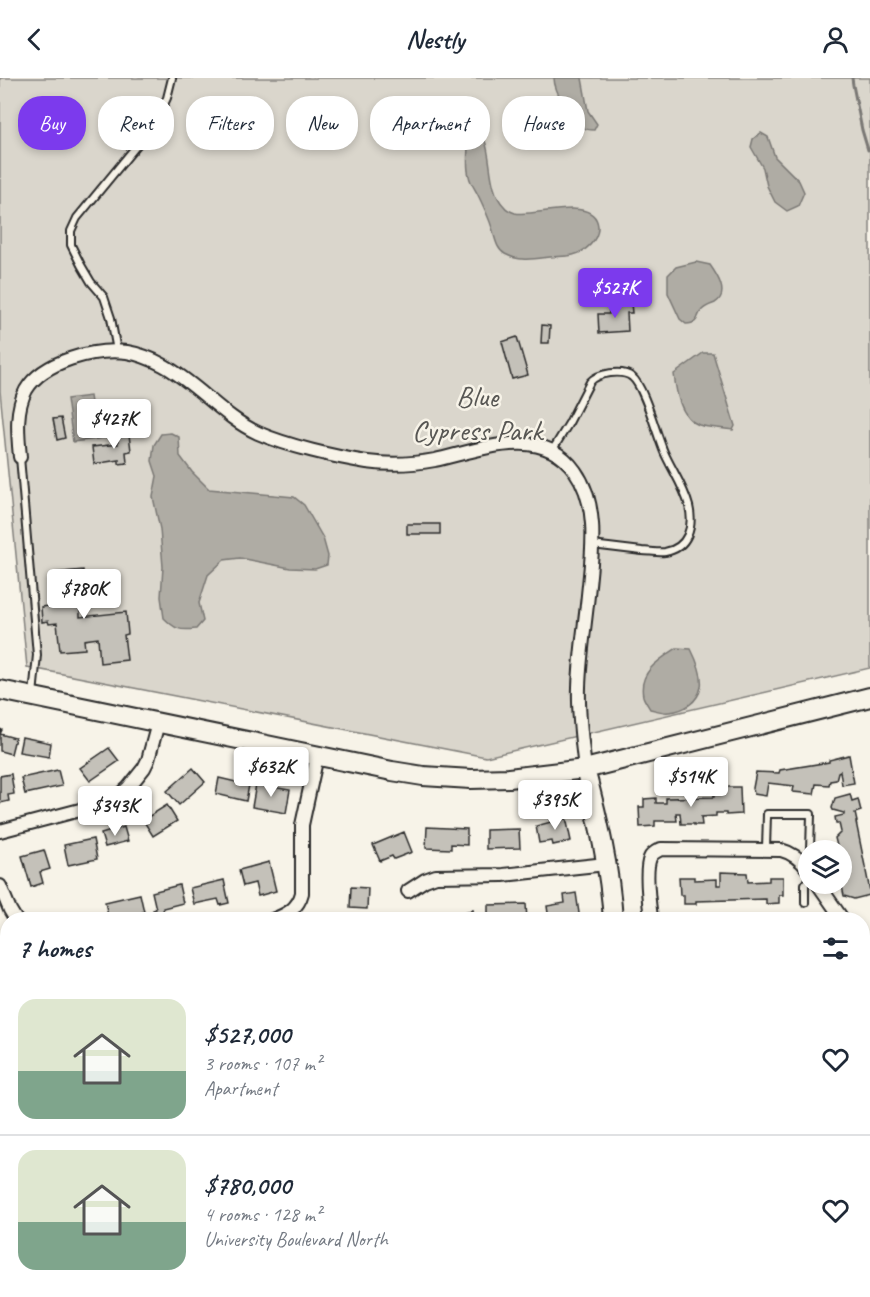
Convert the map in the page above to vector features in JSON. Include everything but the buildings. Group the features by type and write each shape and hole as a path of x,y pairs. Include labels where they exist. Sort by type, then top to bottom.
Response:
{"street":[{"path":"20,457 18,418 27,389 55,364 92,353 117,351 137,354 162,364 255,432 271,439 321,453 368,462 397,464 434,460 509,444 525,444 540,446 566,460 584,486 592,521 579,707 585,770 597,814 612,895 613,912"},
{"path":"0,690 402,773 471,779 509,778 585,770 870,697"},
{"path":"0,831 118,797 139,776 148,760 158,723"},
{"path":"289,912 300,900 302,893 302,825 317,756"},
{"path":"651,912 648,867 650,856 661,849 766,849 787,852 798,860"},
{"path":"408,891 436,876 503,875 606,864"},
{"path":"0,885 11,912"},
{"path":"825,894 837,912"}],"lane":[{"path":"117,351 111,318 104,297 81,266 71,245 71,231 77,218 156,122 167,98 172,78"},
{"path":"552,452 594,377 608,373 632,377 640,387 664,452 685,495 691,519 690,530 686,540 675,549 663,553 592,545"},
{"path":"20,457 37,655 33,697"},
{"path":"766,849 767,814 811,814 810,840"},
{"path":"805,894 805,903"}],"green space":[{"name":"Blue Cypress Park","path":"0,78 870,78 870,668 486,757 27,667 0,391"}],"shaded area":[{"path":"554,78 582,78 588,111 597,124 594,130 585,128 585,96 559,96"},
{"path":"761,133 768,137 775,157 799,181 804,192 798,206 787,211 775,202 767,186 763,168 751,147 753,139"},
{"path":"468,150 487,150 495,192 505,207 515,213 524,214 562,209 586,211 594,216 598,226 594,241 578,253 567,256 532,259 510,257 498,246 490,220 471,181 467,164"},
{"path":"696,262 710,265 721,284 722,295 715,303 702,310 696,321 686,324 680,319 668,293 668,275 676,267"},
{"path":"703,353 713,353 735,426 733,430 699,425 687,416 680,403 674,374"},
{"path":"90,396 94,423 108,421 111,437 73,442 67,399"},
{"path":"171,433 179,437 180,456 209,489 294,497 304,505 323,538 328,556 327,565 315,569 290,568 240,558 224,560 208,575 199,603 203,621 196,629 185,630 171,625 164,618 161,597 163,567 160,529 153,497 157,476 152,461 154,445 161,434"},
{"path":"677,648 691,649 697,663 701,687 697,697 690,705 680,710 662,712 650,709 643,696 642,687 647,673"}],"waterway":[{"path":"852,78 868,150"}]}
